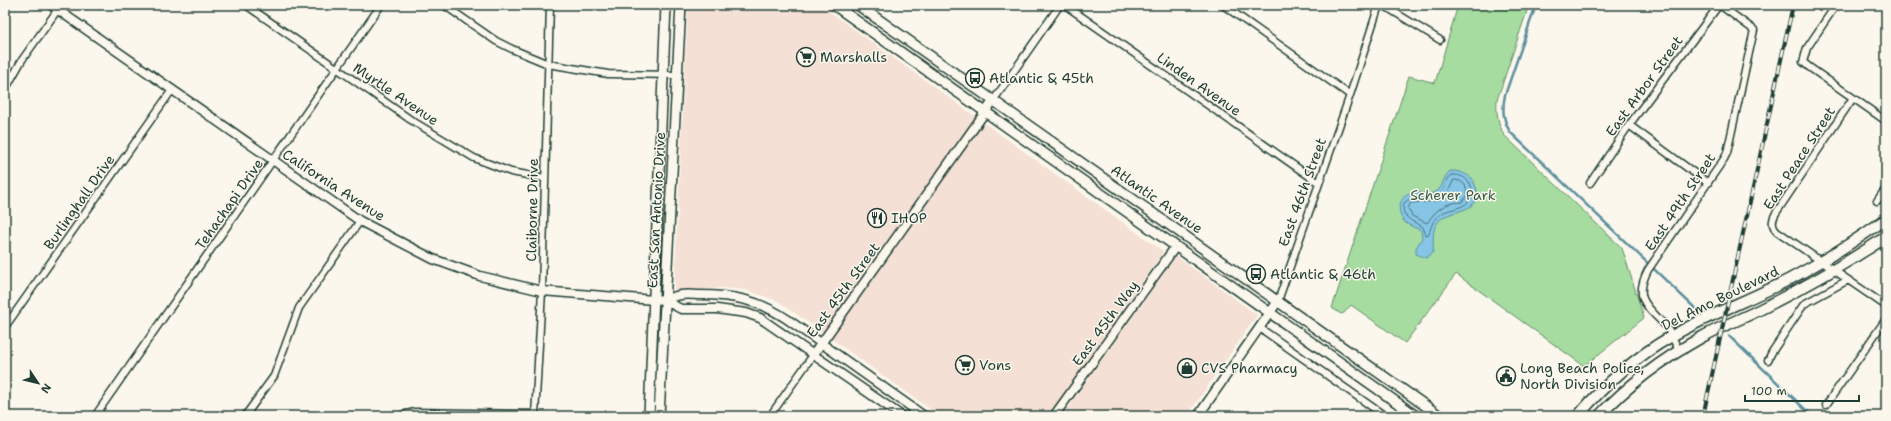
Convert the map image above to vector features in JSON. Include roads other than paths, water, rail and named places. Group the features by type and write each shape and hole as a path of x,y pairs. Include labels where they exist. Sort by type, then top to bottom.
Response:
{"main road":[{"name":"East San Antonio Drive","path":"649,416 666,5"},
{"name":"East San Antonio Drive","path":"659,416 664,300 681,5"},
{"name":"Atlantic Avenue","path":"834,5 1416,416"},
{"name":"Atlantic Avenue","path":"858,5 1440,416"},
{"name":"Del Amo Boulevard","path":"1578,416 1601,390 1622,371 1671,336 1760,294 1821,262 1886,219"},
{"name":"Del Amo Boulevard","path":"1598,416 1626,388 1679,350 1834,270 1886,237"}],"street":[{"name":"Myrtle Avenue","path":"246,5 411,120 474,158 511,172 544,178"},
{"name":"Tehachapi Drive","path":"95,416 338,69 381,5"},
{"path":"444,5 496,41 512,50 548,64 608,74 678,75"},
{"name":"Claiborne Drive","path":"535,415 542,291 550,5"},
{"name":"East 45th Street","path":"813,355 1060,5"},
{"name":"Linden Avenue","path":"1065,5 1319,183"},
{"path":"1223,5 1350,95"},
{"name":"East 46th Street","path":"1198,416 1278,301 1350,95 1379,5"},
{"path":"1383,5 1440,40"},
{"name":"East 49th Street","path":"1679,350 1664,324 1655,316 1644,302 1640,287 1648,270 1724,159 1726,153 1754,30 1720,5"},
{"name":"East Arbor Street","path":"1590,184 1628,125 1720,5"},
{"path":"1836,5 1807,48 1804,62 1886,121"},
{"path":"5,90 22,60 56,7"},
{"name":"California Avenue","path":"56,7 360,221 440,261 480,276 542,291 654,300 664,300 681,295 721,295 753,301 782,315 822,343 912,413 924,416"},
{"name":"Burlinghall Drive","path":"5,327 172,90"},
{"name":"East Peace Street","path":"1821,262 1773,228 1772,224 1776,213 1853,98"},
{"path":"1628,125 1708,183"},
{"path":"1877,201 1886,188"},
{"path":"245,416 274,376 299,308 360,221"},
{"name":"East 45th Way","path":"1054,416 1176,246"},
{"path":"1821,262 1886,306"},
{"path":"1768,360 1804,304 1848,280"},
{"name":"California Avenue","path":"664,300 681,309 717,308 746,313 772,326 902,416"},
{"path":"1826,405 1886,319"},
{"path":"1260,328 1385,416"},
{"path":"770,416 813,355"},
{"path":"398,416 415,412 535,415"}],"water":[{"path":"1450,171 1460,172 1470,177 1477,188 1477,198 1474,204 1443,218 1438,222 1434,229 1433,252 1426,258 1416,254 1416,248 1422,238 1421,230 1406,223 1400,215 1400,205 1404,197 1409,194 1436,192"}],"waterway":[{"path":"1536,5 1505,95 1504,114 1510,132 1698,311"},
{"path":"1729,336 1812,416"}],"railway":[{"path":"1703,416 1793,5"}],"place":[{"name":"Marshalls","path":"806,57"},
{"name":"Atlantic & 45th","path":"975,78"},
{"name":"IHOP","path":"877,218"},
{"name":"Atlantic & 46th","path":"1256,274"},
{"name":"Vons","path":"965,365"},
{"name":"CVS Pharmacy","path":"1187,368"},
{"name":"Long Beach Police, North Division","path":"1506,376"}],"park label":[{"name":"Scherer Park","path":"1453,195"}]}
